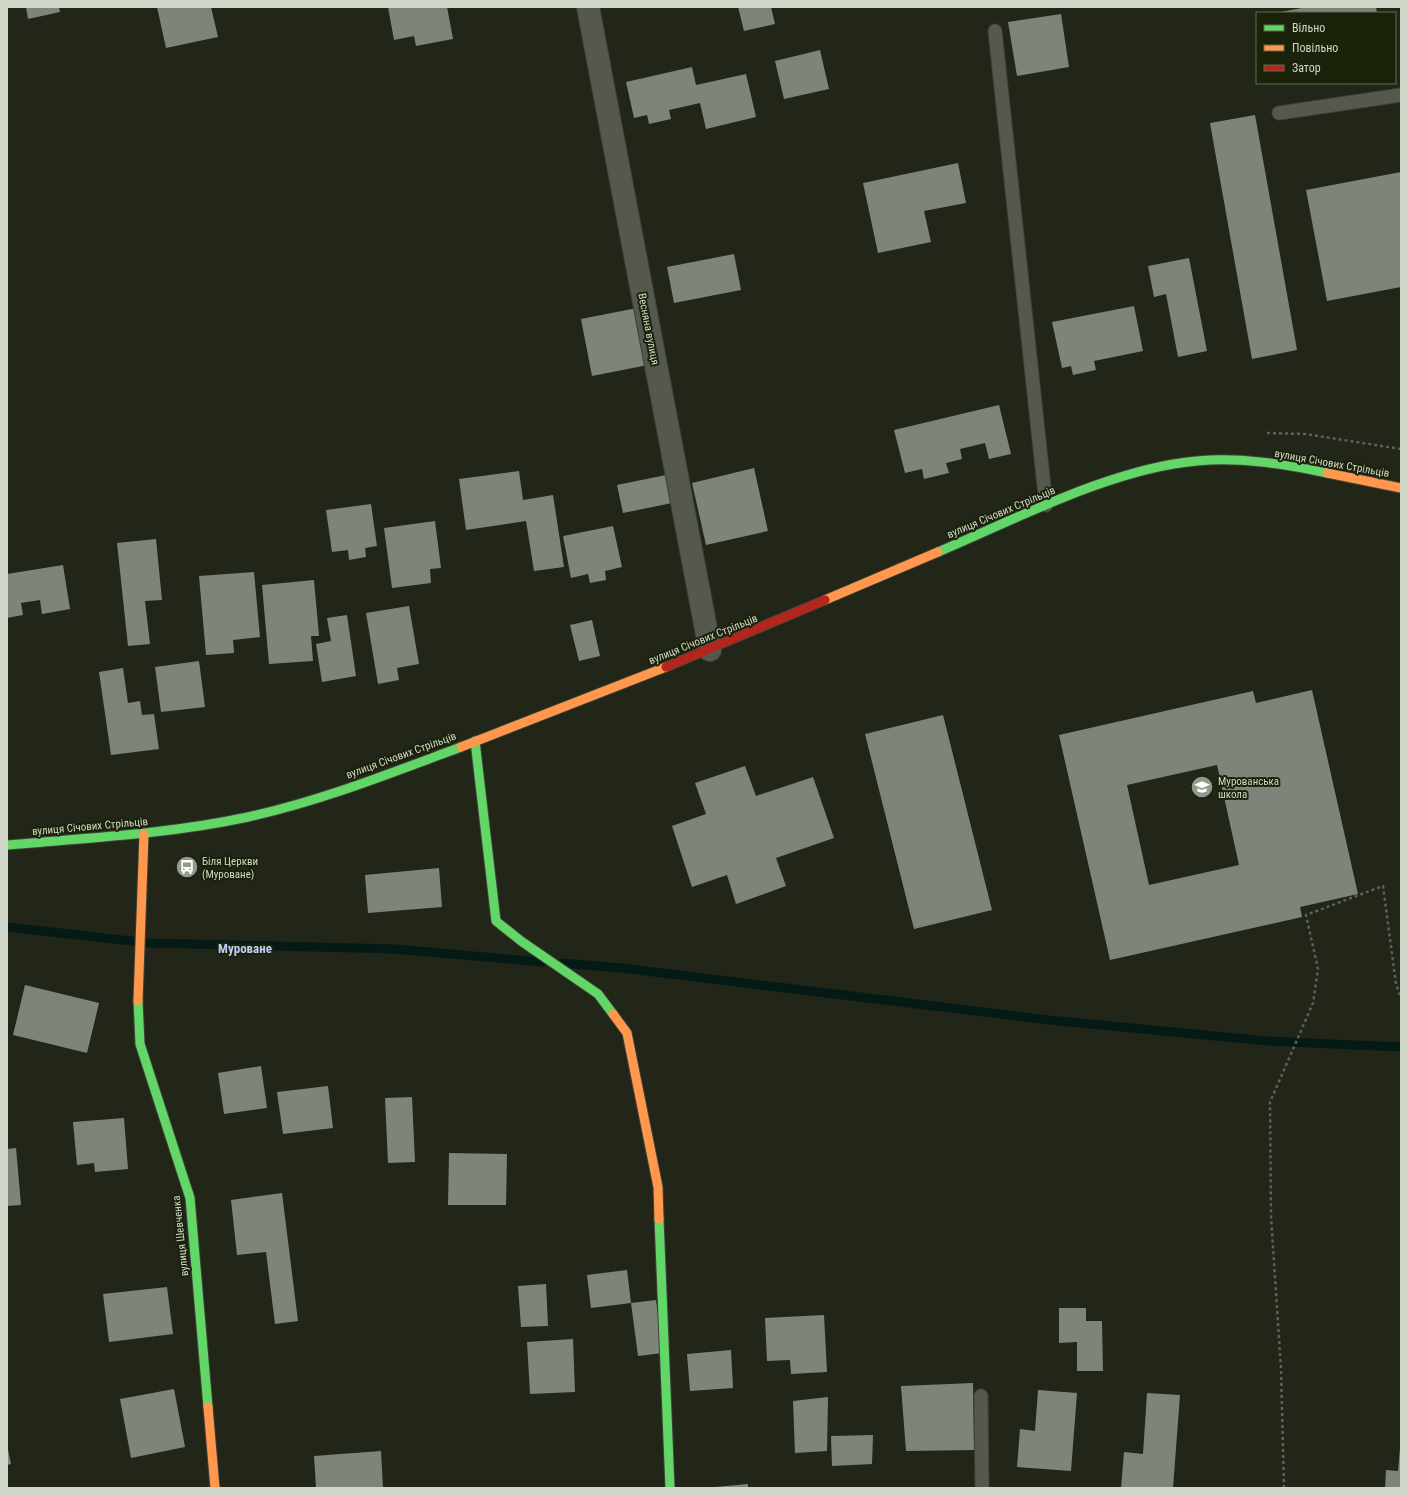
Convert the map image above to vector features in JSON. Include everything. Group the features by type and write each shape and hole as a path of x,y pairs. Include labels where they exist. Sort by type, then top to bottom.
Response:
{"street":[{"name":"Весняна вулиця","path":"588,7 710,650"},
{"name":"вулиця Січових Стрільців","path":"7,845 144,834 247,818 311,801 475,741 710,650 1046,505 1116,480 1170,465 1218,460 1273,464 1401,488"},
{"path":"475,741 496,921 598,994 627,1033 658,1187 670,1428 670,1488"},
{"name":"вулиця Шевченка","path":"144,834 137,989 140,1044 190,1198 215,1488"}],"lane":[{"path":"995,31 1046,505"},
{"path":"1279,113 1401,95"},
{"path":"981,1396 982,1488"}],"path":[{"path":"1284,1488 1281,1369 1271,1216 1270,1102 1313,1003 1318,969 1306,915 1383,886 1396,984 1401,998"}],"building":[{"path":"26,7 59,7 60,12 28,19"},
{"path":"157,7 211,7 218,37 166,48"},
{"path":"388,7 447,7 453,39 416,46 414,36 394,40"},
{"path":"738,7 771,7 775,24 744,31"},
{"path":"1307,7 1376,7 1377,12 1280,12"},
{"path":"1061,14 1069,67 1017,76 1008,22"},
{"path":"820,50 829,89 784,99 775,61"},
{"path":"692,67 696,85 746,74 756,117 706,129 700,103 669,110 671,119 649,124 647,115 634,118 626,82"},
{"path":"1255,115 1297,350 1252,359 1210,123"},
{"path":"958,163 966,203 924,211 931,242 878,253 863,183"},
{"path":"1401,172 1401,287 1327,301 1306,190"},
{"path":"734,254 741,290 674,303 667,267"},
{"path":"1189,258 1207,351 1178,357 1166,294 1154,297 1148,266"},
{"path":"1134,306 1143,351 1094,361 1096,370 1073,375 1071,366 1062,368 1052,322"},
{"path":"637,308 648,365 592,376 581,319"},
{"path":"999,405 1011,454 989,459 985,443 960,449 962,459 946,463 949,473 924,479 922,469 905,473 894,430"},
{"path":"754,468 768,531 706,545 692,483"},
{"path":"519,471 523,500 553,495 564,567 534,571 526,521 466,530 459,479"},
{"path":"666,475 672,503 623,513 617,485"},
{"path":"371,504 377,546 365,548 366,557 349,560 348,550 332,552 326,510"},
{"path":"435,521 441,568 430,569 431,583 392,588 384,528"},
{"path":"613,526 622,567 605,571 606,580 590,583 588,574 571,578 563,536"},
{"path":"156,539 162,600 145,601 150,644 128,646 117,543"},
{"path":"63,565 70,609 42,614 40,600 21,603 23,615 7,618 7,574"},
{"path":"254,572 260,637 233,640 234,653 206,655 199,576"},
{"path":"314,580 319,636 311,636 313,661 269,664 262,585"},
{"path":"409,606 419,664 397,668 399,680 378,684 366,613"},
{"path":"347,615 356,676 322,682 316,644 331,641 327,618"},
{"path":"592,620 600,656 579,661 570,625"},
{"path":"199,661 205,707 161,712 155,667"},
{"path":"123,668 128,703 140,701 142,715 154,714 159,749 111,755 99,672"},
{"path":"1312,690 1358,894 1300,907 1302,917 1110,960 1059,735 1253,691 1256,703","holes":["1217,765 1239,865 1149,885 1127,785"]},
{"path":"943,715 992,910 914,929 865,734"},
{"path":"745,766 756,796 813,777 834,838 776,858 786,886 736,904 727,875 692,887 672,826 706,814 695,783"},
{"path":"439,868 442,907 368,913 365,875"},
{"path":"25,985 99,1003 87,1053 13,1035"},
{"path":"261,1066 267,1108 224,1114 218,1073"},
{"path":"328,1086 333,1128 283,1134 277,1092"},
{"path":"412,1097 415,1162 388,1163 385,1098"},
{"path":"124,1118 128,1169 95,1172 94,1163 77,1165 73,1122"},
{"path":"16,1148 21,1205 7,1206 7,1149"},
{"path":"449,1153 507,1154 506,1205 448,1205"},
{"path":"282,1193 298,1321 275,1324 266,1252 237,1255 231,1200"},
{"path":"627,1270 631,1303 591,1308 587,1275"},
{"path":"546,1284 548,1326 521,1327 518,1286"},
{"path":"167,1287 173,1334 109,1342 103,1294"},
{"path":"656,1300 663,1353 638,1356 631,1303"},
{"path":"1059,1308 1086,1308 1086,1321 1102,1321 1103,1371 1077,1371 1077,1342 1059,1343"},
{"path":"824,1315 827,1372 791,1374 790,1360 767,1361 765,1318"},
{"path":"573,1339 575,1392 530,1394 527,1342"},
{"path":"731,1350 733,1388 690,1391 687,1354"},
{"path":"973,1383 974,1450 906,1451 901,1386"},
{"path":"174,1389 185,1447 131,1458 120,1399"},
{"path":"1038,1390 1077,1393 1071,1471 1017,1467 1020,1429 1035,1431"},
{"path":"1147,1393 1180,1395 1173,1488 1121,1488 1124,1452 1143,1454"},
{"path":"828,1397 827,1451 795,1453 793,1401"},
{"path":"873,1435 872,1464 832,1466 831,1436"},
{"path":"7,1445 11,1464 7,1465"},
{"path":"1400,1448 1401,1488 1385,1488 1386,1470 1398,1471"},
{"path":"381,1451 383,1488 316,1488 314,1456"},
{"path":"748,1484 748,1488 715,1488 715,1487"}],"waterway":[{"path":"7,927 149,943 395,949 542,962"},
{"path":"563,963 621,968 1049,1020 1267,1041 1401,1047"}],"traffic: fast":[{"path":"938,552 1065,497 1099,484 1165,466 1197,461 1229,460 1278,464 1327,473"},
{"path":"475,741 496,921 521,941 598,994 613,1014"},
{"path":"7,845 98,838 188,828 248,817 329,795 461,747"},
{"path":"138,1001 140,1044 190,1198 208,1407"},
{"path":"659,1219 670,1488"}],"traffic: slow":[{"path":"1327,473 1401,488"},
{"path":"825,600 938,552"},
{"path":"461,747 666,667"},
{"path":"138,1001 144,834"},
{"path":"613,1014 627,1033 658,1187 659,1219"},
{"path":"208,1407 215,1488"}],"traffic: jam":[{"path":"666,667 825,600"}],"place":[{"name":"Мурованська школа","path":"1202,787"},
{"name":"Біля Церкви (Муроване)","path":"187,867"}],"district":[{"name":"Муроване","path":"245,948"}]}
